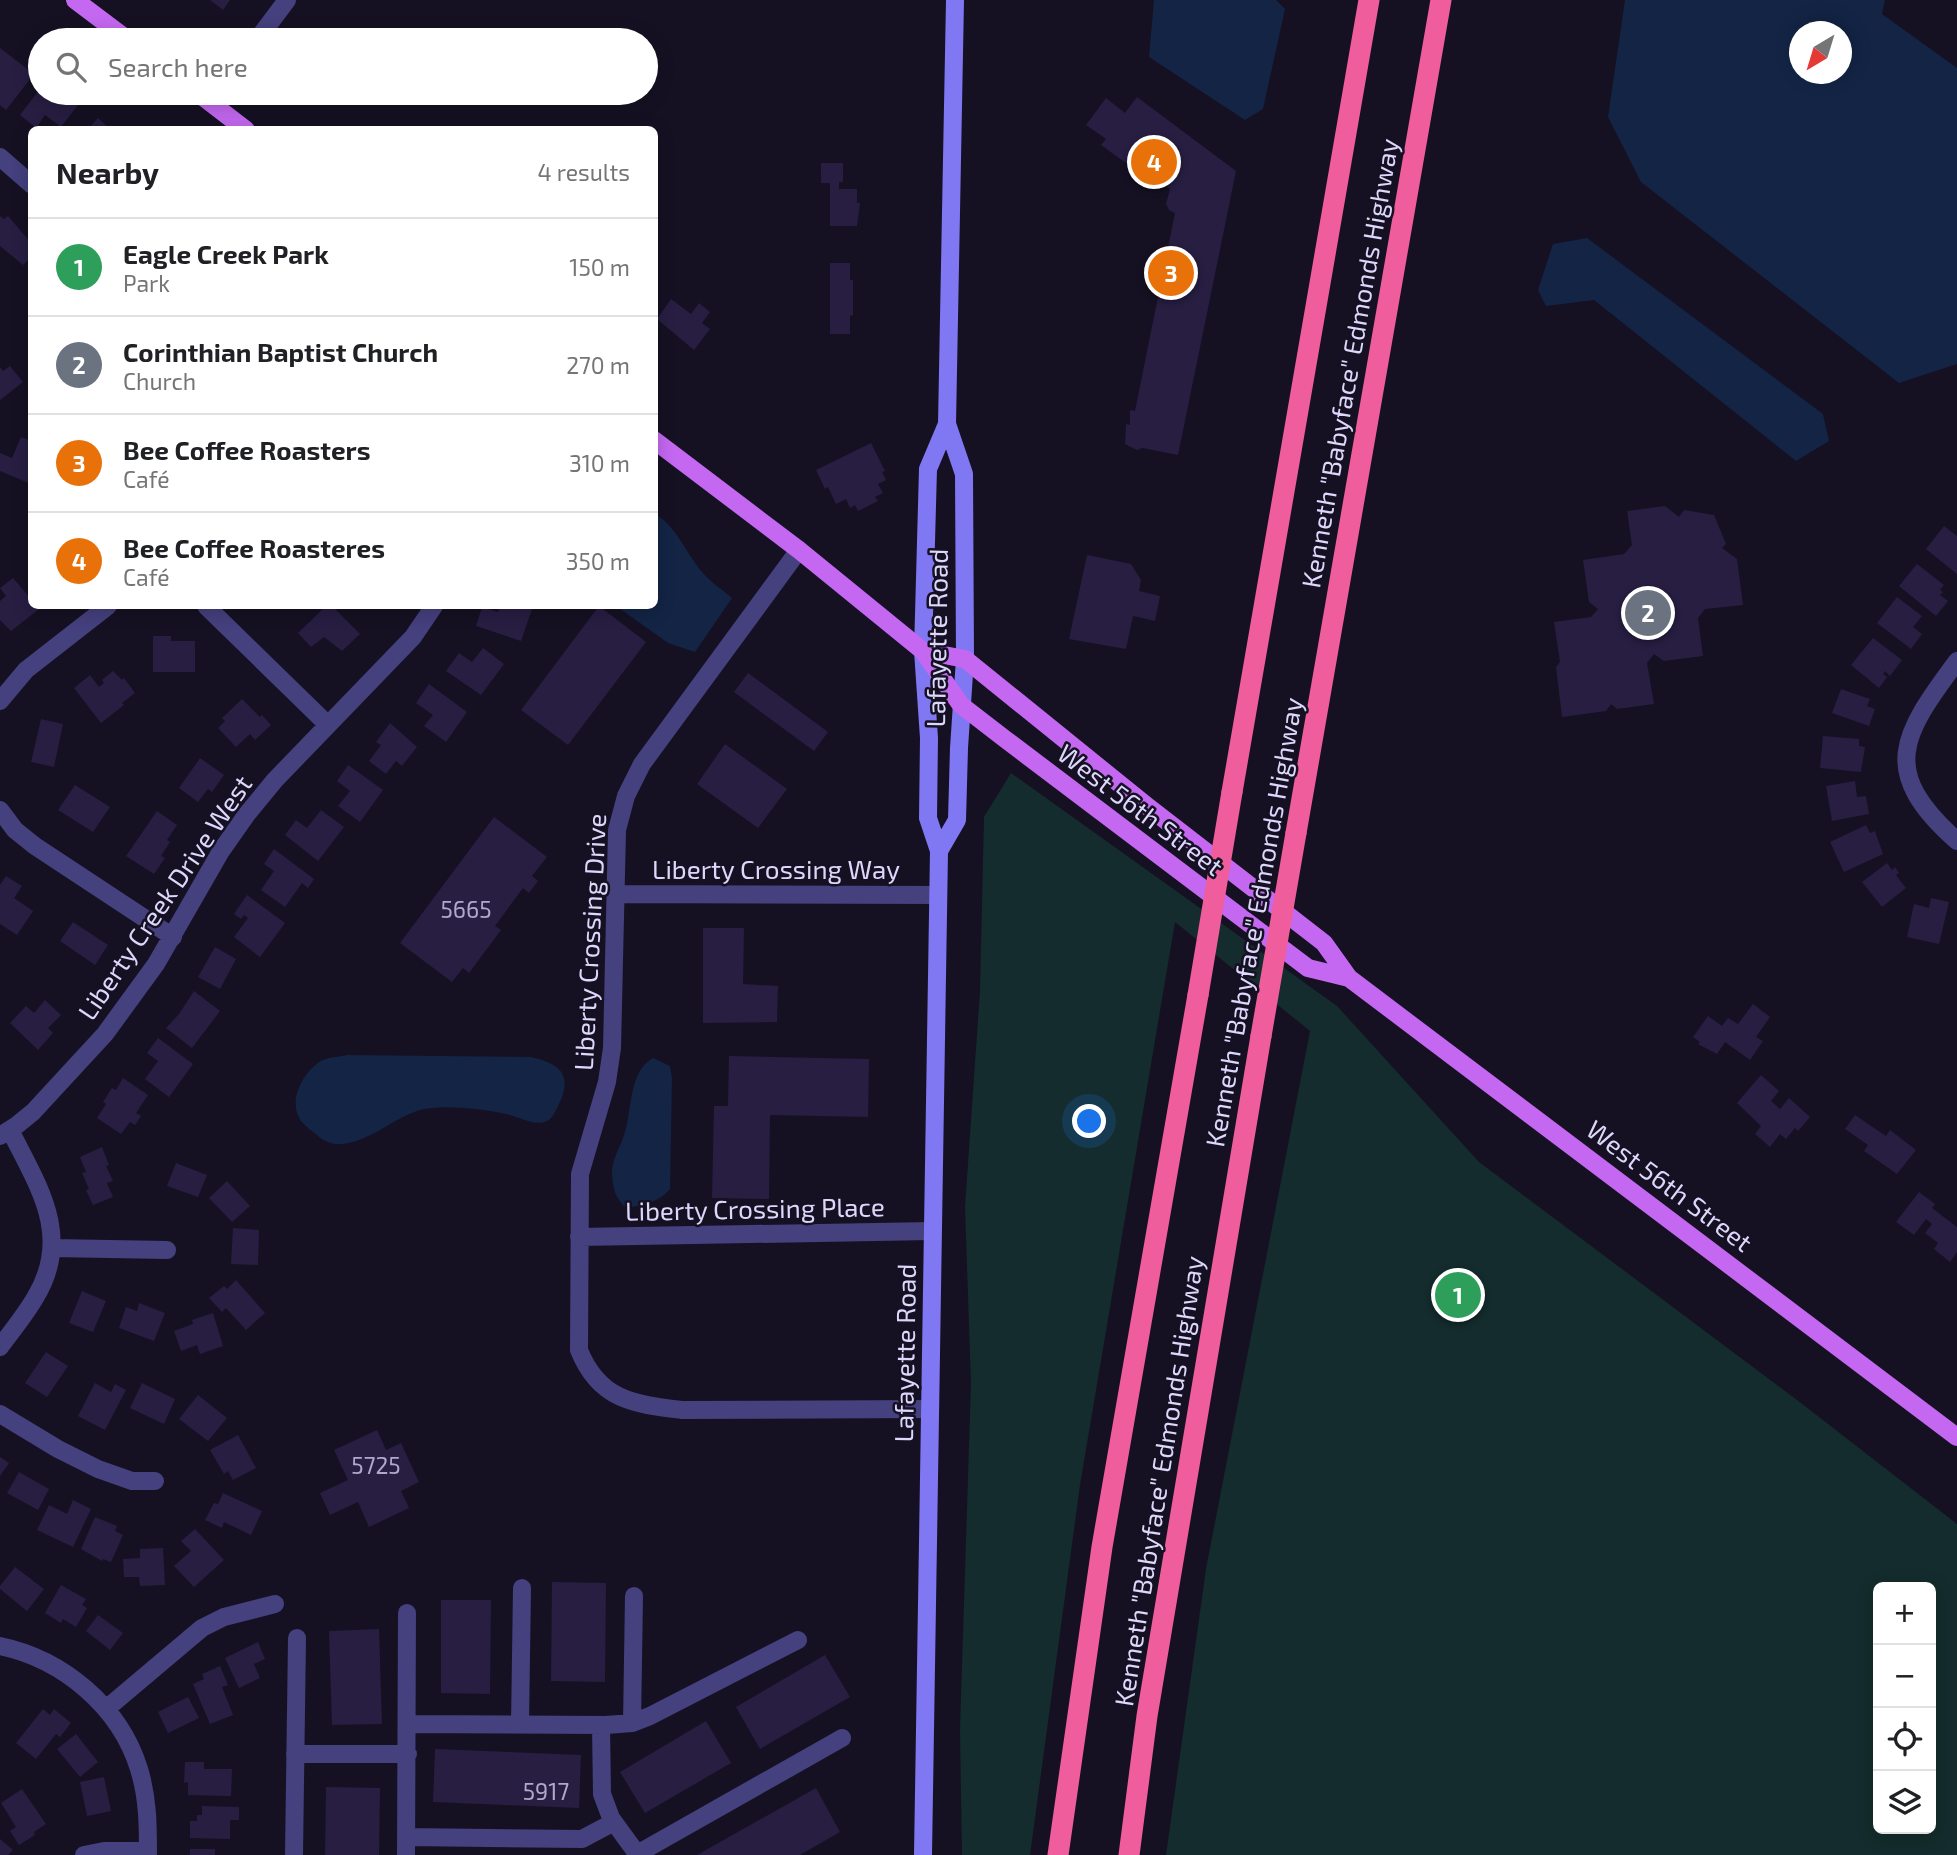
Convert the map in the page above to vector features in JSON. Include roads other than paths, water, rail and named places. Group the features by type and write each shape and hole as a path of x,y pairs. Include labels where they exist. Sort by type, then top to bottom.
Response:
{"highway":[{"name":"Kenneth \"Babyface\" Edmonds Highway","path":"1058,1855 1102,1547 1368,0"},
{"name":"Kenneth \"Babyface\" Edmonds Highway","path":"1129,1855 1147,1716 1261,1036 1441,0"}],"main road":[{"path":"75,0 112,28"},
{"name":"Lafayette Road","path":"939,851 957,820 965,659 964,474 947,424 955,0"},
{"path":"219,105 242,126"},
{"name":"Lafayette Road","path":"923,1855 939,851 928,818 929,738 923,651 928,469 947,424"},
{"name":"West 56th Street","path":"658,443 799,550 923,651 961,705 1308,968 1349,978"},
{"name":"West 56th Street","path":"923,651 965,659 1147,806 1324,943 1349,978 1957,1437"}],"street":[{"path":"266,28 287,0"},
{"path":"0,157 28,182"},
{"name":"Liberty Crossing Drive","path":"799,550 637,771 626,796 617,830 612,1048 607,1082 580,1174 579,1350 585,1365 597,1382 629,1402 682,1410 930,1409"},
{"path":"0,701 26,670 104,609"},
{"path":"209,609 328,725"},
{"name":"Liberty Creek Drive West","path":"0,1347 40,1289 52,1248 48,1210 5,1133 33,1112 100,1041 142,986 221,851 241,822 275,780 413,637 432,609"},
{"path":"1957,661 1915,722 1909,741 1907,765 1910,781 1921,805 1934,821 1957,841"},
{"path":"0,810 15,830 35,846 173,936"},
{"name":"Liberty Crossing Way","path":"615,894 938,895"},
{"name":"Liberty Crossing Place","path":"579,1237 932,1231"},
{"path":"52,1248 167,1250"},
{"path":"0,1414 58,1449 99,1468 132,1481 155,1480"},
{"path":"520,1724 522,1588"},
{"path":"632,1723 634,1596"},
{"path":"106,1709 202,1628 224,1617 275,1604"},
{"path":"407,1613 406,1846 582,1839 614,1822"},
{"path":"294,1855 296,1638"},
{"path":"408,1724 632,1723 798,1640"},
{"path":"0,1646 26,1653 81,1684 106,1709 129,1745 139,1769 148,1811 148,1853 104,1851 84,1855"},
{"path":"601,1725 601,1794 614,1822 637,1855 842,1738"},
{"path":"295,1754 408,1754"}],"water":[{"path":"1154,0 1276,0 1285,9 1263,109 1245,120 1149,57"},
{"path":"1625,0 1885,0 1882,14 1957,68 1957,364 1899,383 1641,182 1608,117"},
{"path":"1587,238 1823,414 1829,441 1796,461 1594,300 1546,306 1538,290 1553,244"},
{"path":"658,517 674,531 705,576 732,598 695,652 668,643 620,609 658,609"},
{"path":"347,1055 531,1057 556,1067 564,1078 565,1085 554,1114 543,1123 475,1109 429,1108 410,1114 362,1139 335,1144 322,1139 301,1121 297,1113 296,1096 303,1080 314,1066 324,1060"},
{"path":"653,1058 670,1066 672,1078 670,1189 655,1200 626,1208 615,1193 612,1169 625,1132 635,1081 645,1064"}],"place":[{"name":"Bee Coffee Roasteres","path":"1154,162"},
{"name":"Bee Coffee Roasters","path":"1171,273"},
{"name":"Corinthian Baptist Church","path":"1648,613"},
{"name":"Eagle Creek Park","path":"1458,1295"}]}
